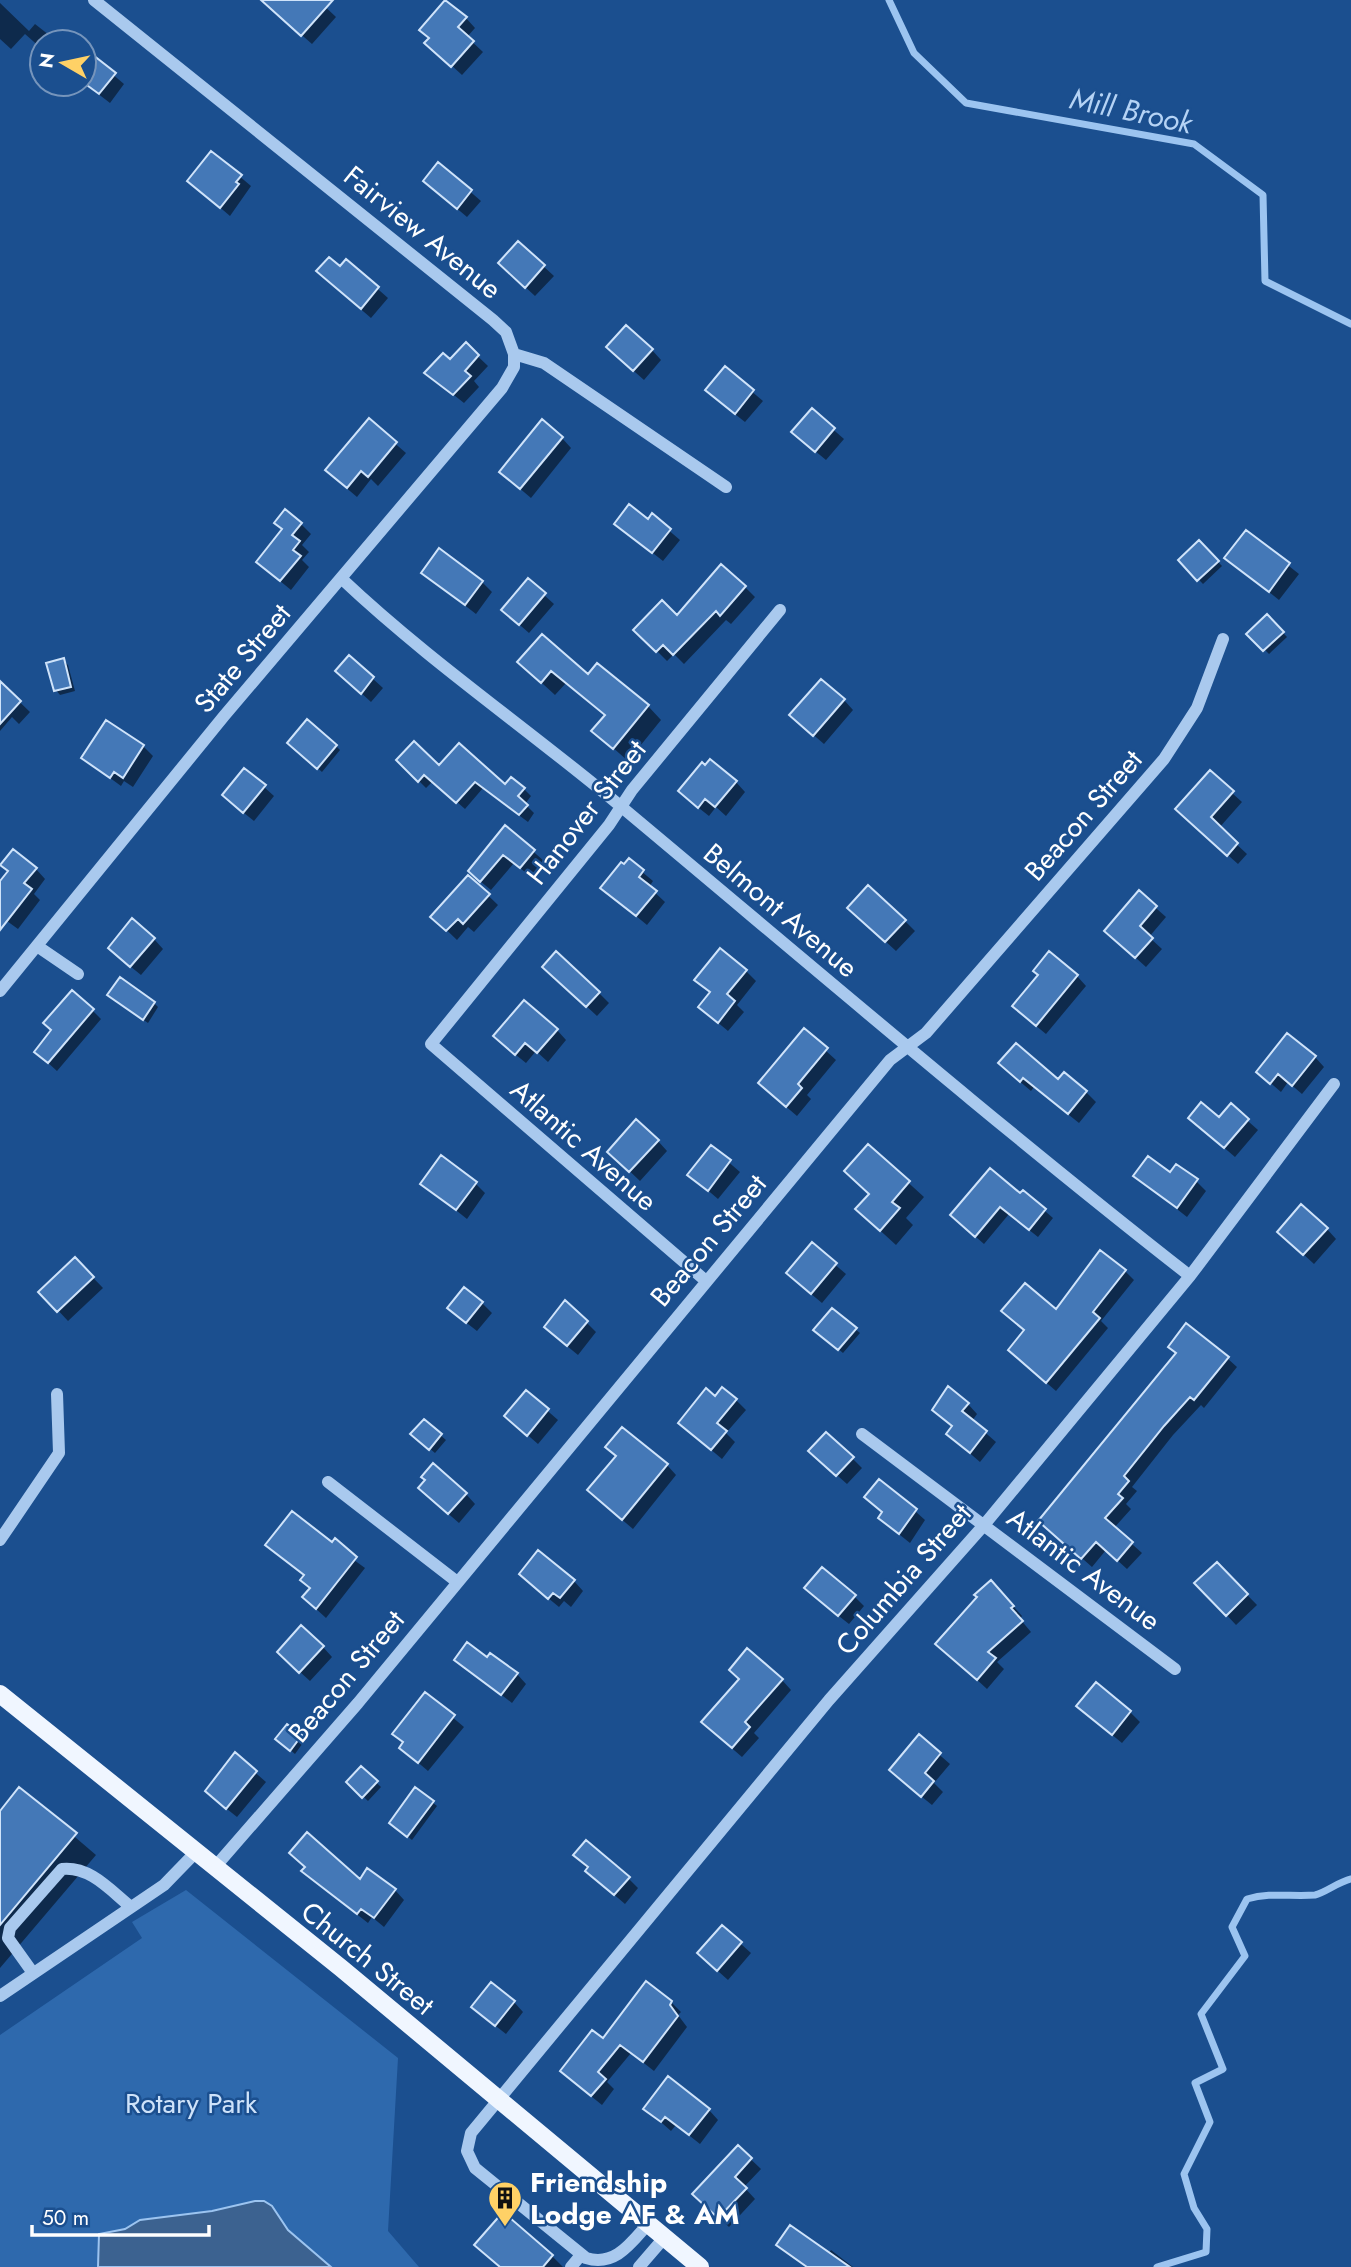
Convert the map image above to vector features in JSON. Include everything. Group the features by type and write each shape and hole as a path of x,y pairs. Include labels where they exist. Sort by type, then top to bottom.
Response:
{"main road":[{"name":"Church Street","path":"0,1694 215,1867 699,2267"}],"street":[{"name":"Fairview Avenue","path":"94,0 493,320 506,332 514,354"},
{"path":"514,354 544,363 726,488"},
{"name":"State Street","path":"0,991 224,716 502,388 514,367 514,354"},
{"name":"Belmont Avenue","path":"342,579 384,619 621,807 905,1048 1190,1276"},
{"name":"Hanover Street","path":"430,1044 780,610"},
{"name":"Beacon Street","path":"215,1867 358,1703 456,1581 890,1060 926,1033 1164,759 1197,708 1223,639"},
{"path":"37,946 78,974"},
{"name":"Atlantic Avenue","path":"430,1044 706,1281"},
{"name":"Columbia Street","path":"581,2255 471,2163 467,2151 468,2138 497,2099 829,1700 984,1525 1190,1276 1334,1084"},
{"path":"0,1540 59,1453 57,1394"},
{"name":"Atlantic Avenue","path":"862,1434 1175,1669"},
{"path":"328,1482 456,1581"},
{"path":"0,1996 174,1878 196,1852"},
{"path":"33,1973 8,1938 10,1928 62,1869 76,1868 90,1874 131,1908"},
{"path":"572,2267 581,2255 598,2261 615,2258 648,2224"},
{"path":"639,2267 664,2238"}],"green space":[{"name":"Rotary Park","path":"186,1890 398,2058 388,2231 419,2267 0,2267 0,2035 142,1938 132,1922"}],"shaded area":[{"path":"264,2201 272,2206 288,2230 331,2267 98,2267 99,2234 125,2229 140,2220 212,2211"}],"building":[{"path":"261,0 333,0 301,36"},
{"path":"445,0 467,17 458,27 474,41 451,67 424,43 429,38 419,30"},
{"path":"98,59 116,73 98,93"},
{"path":"211,151 242,175 236,182 239,184 220,208 187,181"},
{"path":"438,162 472,190 457,209 423,181"},
{"path":"518,241 545,265 525,288 498,263"},
{"path":"329,257 340,266 346,259 379,287 361,309 316,271"},
{"path":"626,325 653,349 633,371 606,347"},
{"path":"466,342 479,355 465,371 471,376 453,395 424,373 443,353 450,359"},
{"path":"725,366 754,390 735,414 705,390"},
{"path":"812,408 835,428 815,452 791,432"},
{"path":"369,418 397,442 368,477 361,471 347,488 325,470"},
{"path":"542,419 563,437 520,489 499,472"},
{"path":"629,504 648,519 652,513 671,529 652,553 614,524"},
{"path":"285,509 302,523 292,535 300,541 293,550 301,556 280,581 256,562 282,529 274,523"},
{"path":"1246,530 1290,563 1269,592 1224,558"},
{"path":"1199,540 1219,561 1197,581 1178,560"},
{"path":"439,548 483,581 465,605 421,573"},
{"path":"721,564 746,586 720,616 716,611 673,655 663,645 656,652 633,630 662,600 677,615"},
{"path":"528,578 546,593 519,625 501,610"},
{"path":"1267,614 1284,632 1263,651 1246,634"},
{"path":"542,634 588,674 597,663 649,705 613,749 591,731 605,715 551,671 541,683 517,662"},
{"path":"349,655 374,677 361,694 335,671"},
{"path":"64,658 71,687 54,691 46,663"},
{"path":"821,679 845,699 813,736 789,715"},
{"path":"0,681 21,701 0,724"},
{"path":"307,719 337,745 317,769 287,743"},
{"path":"106,720 144,745 123,778 114,772 110,778 81,758"},
{"path":"414,741 439,765 459,743 505,784 511,777 525,788 518,796 528,805 519,815 475,782 456,803 424,775 418,782 396,760"},
{"path":"710,759 737,781 715,807 705,799 698,808 678,791 702,762 705,765"},
{"path":"244,768 266,785 243,813 222,795"},
{"path":"1210,770 1234,791 1211,817 1238,843 1227,856 1175,809"},
{"path":"505,825 535,850 520,868 503,855 480,882 468,871"},
{"path":"13,849 37,868 24,883 32,889 0,930 0,881 8,871 0,865"},
{"path":"629,858 644,870 639,877 657,891 636,916 600,888 621,862 624,864"},
{"path":"468,875 490,894 463,924 458,919 446,931 430,917"},
{"path":"868,885 906,920 885,942 847,908"},
{"path":"1139,890 1157,906 1140,926 1153,938 1135,958 1104,931"},
{"path":"132,918 155,938 130,967 108,948"},
{"path":"720,948 747,970 727,994 735,1001 718,1023 698,1007 710,992 694,980"},
{"path":"556,951 600,992 586,1007 542,967"},
{"path":"1049,951 1078,975 1036,1026 1012,1006 1038,975 1033,971"},
{"path":"120,977 155,1002 143,1020 107,995"},
{"path":"72,990 94,1009 48,1063 34,1052 51,1030 43,1023"},
{"path":"524,1000 558,1029 537,1053 525,1043 515,1055 493,1036"},
{"path":"804,1028 828,1048 798,1084 802,1088 786,1107 758,1083"},
{"path":"1287,1033 1316,1056 1292,1086 1278,1074 1270,1084 1256,1072"},
{"path":"1016,1043 1058,1079 1064,1072 1087,1091 1068,1114 1023,1078 1020,1082 998,1063"},
{"path":"1201,1102 1219,1117 1231,1103 1249,1119 1224,1148 1188,1118"},
{"path":"636,1119 659,1140 629,1172 607,1152"},
{"path":"868,1144 910,1181 892,1202 900,1208 880,1231 855,1209 869,1194 844,1171"},
{"path":"711,1145 731,1160 708,1191 687,1175"},
{"path":"441,1155 477,1182 456,1210 420,1184"},
{"path":"1148,1156 1170,1172 1176,1164 1198,1179 1177,1208 1133,1176"},
{"path":"990,1168 1020,1193 1023,1190 1046,1209 1029,1230 1000,1207 975,1237 950,1215"},
{"path":"1301,1204 1328,1228 1303,1255 1277,1232"},
{"path":"812,1242 837,1263 811,1294 786,1273"},
{"path":"1100,1250 1126,1270 1093,1312 1100,1318 1046,1383 1008,1350 1024,1330 1001,1311 1025,1283 1056,1309"},
{"path":"75,1257 94,1277 57,1312 38,1292"},
{"path":"464,1287 483,1302 466,1323 447,1308"},
{"path":"565,1300 588,1321 567,1346 544,1327"},
{"path":"832,1308 857,1328 838,1350 813,1330"},
{"path":"1186,1323 1229,1357 1194,1400 1190,1397 1164,1426 1124,1476 1129,1481 1118,1494 1123,1498 1105,1518 1133,1542 1117,1561 1096,1542 1081,1559 1038,1521 1176,1353 1168,1347"},
{"path":"948,1386 969,1403 962,1411 987,1431 970,1453 946,1434 952,1426 932,1410"},
{"path":"722,1387 737,1399 717,1423 727,1431 711,1450 678,1423 706,1388 715,1396"},
{"path":"526,1390 549,1409 527,1436 504,1416"},
{"path":"424,1419 442,1434 429,1450 410,1434"},
{"path":"622,1427 668,1464 622,1520 587,1490 616,1456 605,1447"},
{"path":"826,1432 854,1457 836,1476 808,1451"},
{"path":"433,1463 467,1493 448,1514 418,1488 425,1480 421,1477"},
{"path":"879,1479 917,1509 899,1534 878,1518 882,1512 864,1497"},
{"path":"292,1511 332,1542 335,1538 357,1557 316,1609 302,1597 310,1588 300,1580 304,1575 265,1545"},
{"path":"538,1550 575,1580 560,1598 553,1593 548,1599 519,1574"},
{"path":"1217,1562 1248,1594 1226,1616 1194,1583"},
{"path":"822,1567 856,1595 838,1616 804,1588"},
{"path":"991,1580 1014,1606 1011,1608 1023,1621 988,1652 996,1658 977,1680 935,1644 977,1597 974,1595"},
{"path":"301,1625 324,1646 299,1673 277,1652"},
{"path":"467,1642 487,1657 490,1653 518,1673 501,1695 454,1660"},
{"path":"747,1648 783,1679 745,1722 750,1727 732,1748 701,1722 739,1679 729,1670"},
{"path":"1096,1682 1131,1711 1112,1735 1076,1706"},
{"path":"425,1692 455,1715 418,1763 399,1748 403,1742 392,1734"},
{"path":"287,1724 302,1735 290,1751 275,1739"},
{"path":"919,1734 941,1753 925,1773 934,1781 921,1797 889,1770"},
{"path":"235,1752 257,1771 226,1809 205,1791"},
{"path":"361,1766 378,1781 362,1798 346,1782"},
{"path":"19,1787 77,1833 0,1925 0,1811"},
{"path":"415,1787 434,1801 407,1837 389,1823"},
{"path":"307,1832 360,1879 367,1868 396,1889 374,1918 361,1909 357,1914 301,1871 305,1867 289,1853"},
{"path":"586,1840 630,1877 614,1895 585,1871 588,1867 573,1855"},
{"path":"722,1925 742,1942 717,1971 697,1953"},
{"path":"646,1981 672,2001 670,2005 678,2016 643,2062 620,2045 598,2072 606,2079 591,2096 560,2071 592,2030 603,2038"},
{"path":"491,1982 515,2001 495,2026 471,2007"},
{"path":"668,2076 710,2109 689,2135 665,2117 661,2122 643,2109"},
{"path":"738,2145 752,2158 735,2177 747,2188 718,2218 692,2194"},
{"name":"Friendship Lodge AF & AM","path":"503,2212 553,2255 543,2267 500,2267 474,2245"},
{"path":"790,2225 850,2267 807,2267 776,2245"}],"waterway":[{"name":"Mill Brook","path":"889,0 914,53 966,103 1194,144 1263,195 1265,281 1351,324"},
{"path":"1157,2267 1206,2252 1207,2229 1194,2208 1184,2174 1210,2122 1195,2083 1223,2069 1201,2014 1245,1956 1232,1927 1247,1899 1273,1895 1315,1895 1351,1879"}],"place":[{"name":"Friendship Lodge AF & AM","path":"505,2228"}]}
